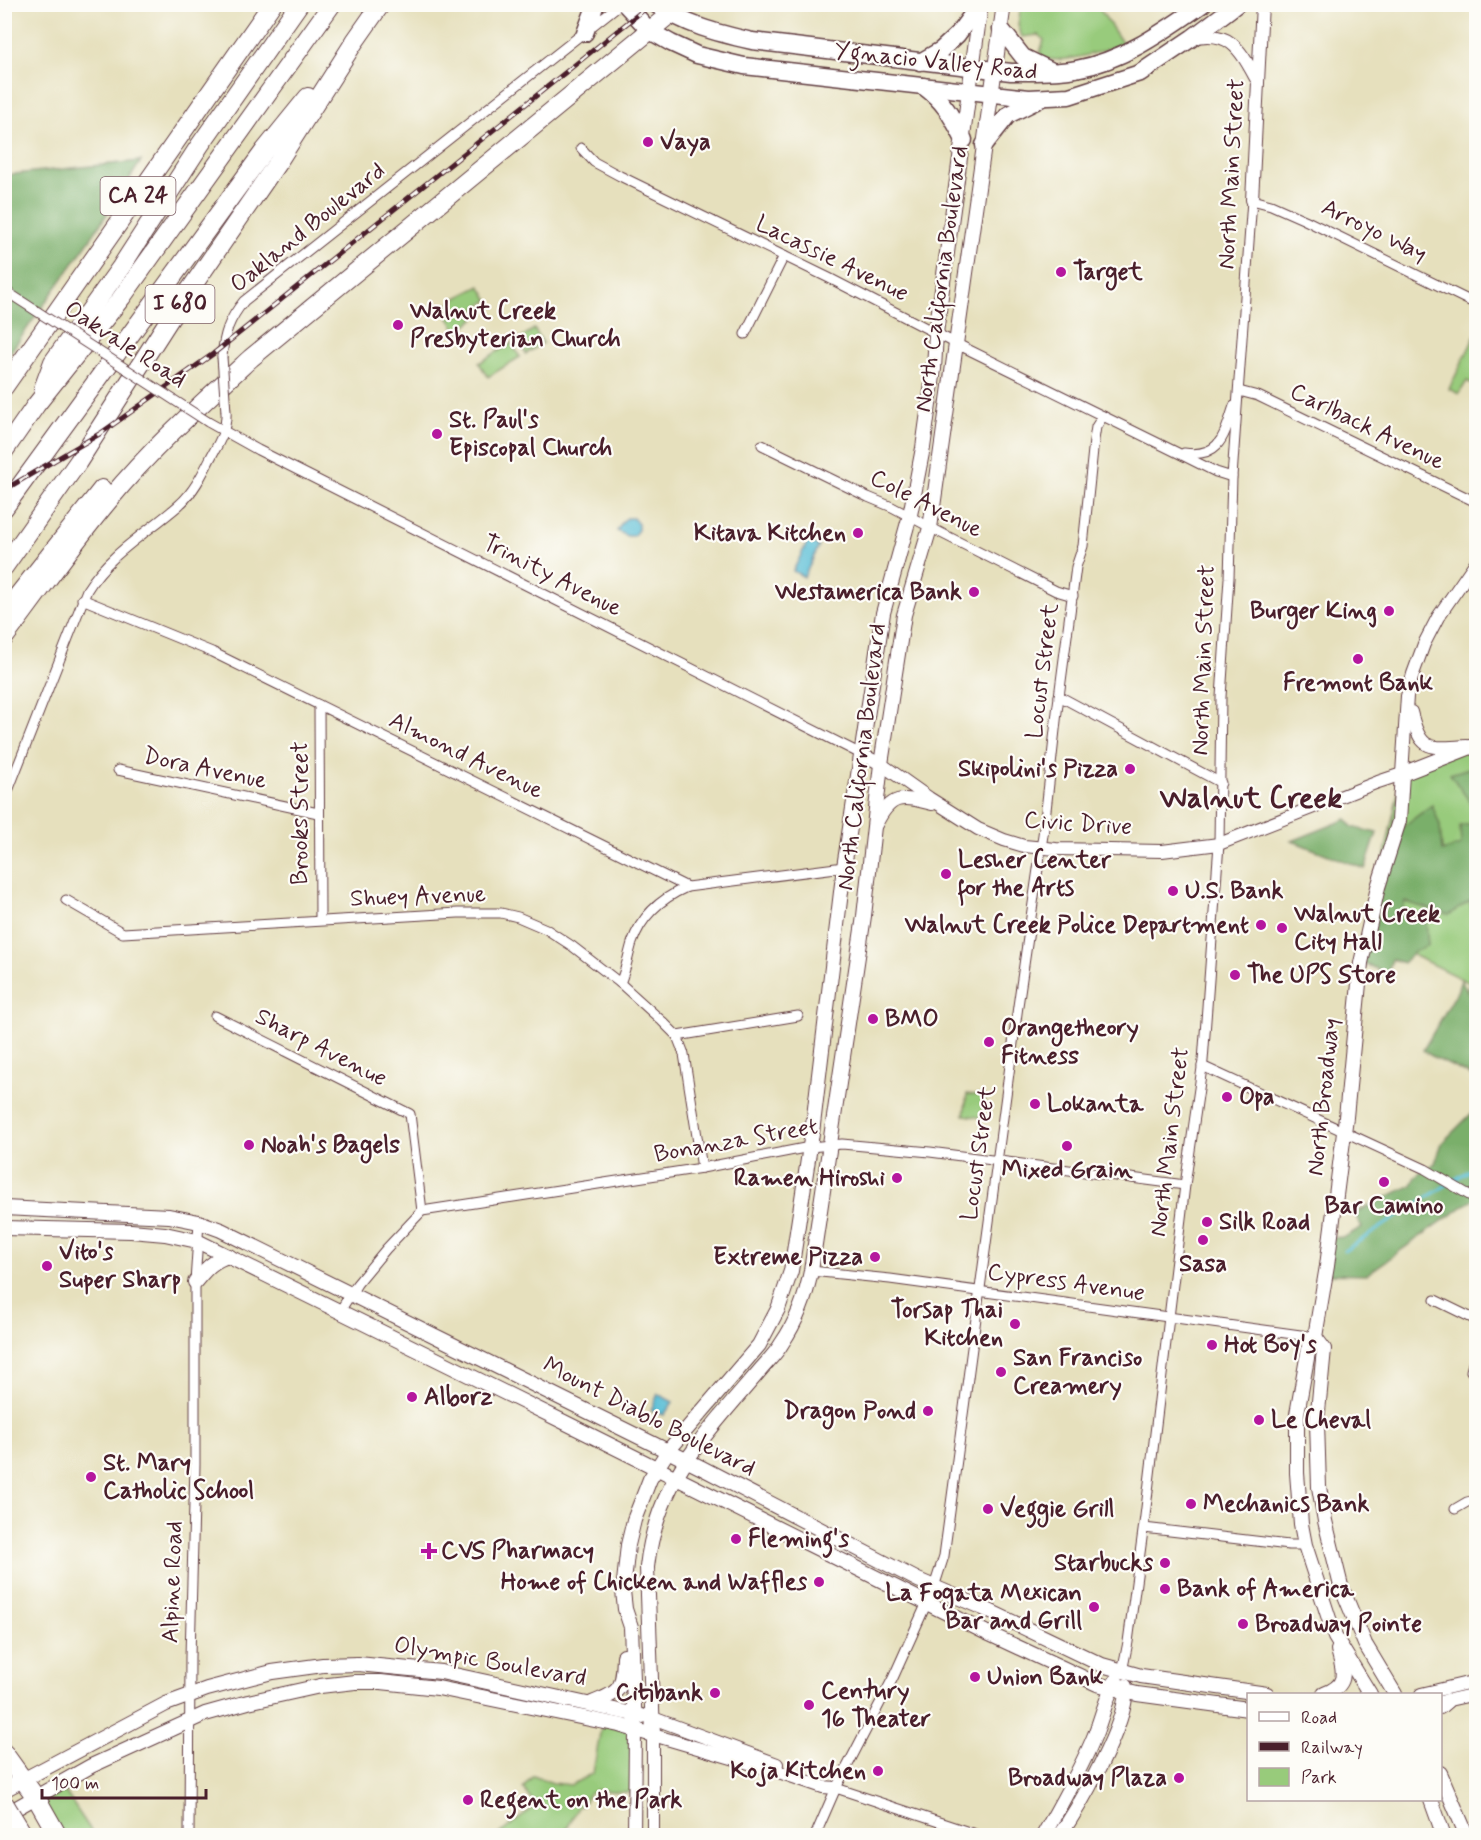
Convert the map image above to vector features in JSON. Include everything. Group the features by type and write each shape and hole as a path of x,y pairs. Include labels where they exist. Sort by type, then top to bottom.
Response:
{"highway":[{"name":"CA 24","path":"4,387 272,4"},
{"path":"36,405 53,362 121,267 200,145 298,4"},
{"name":"I 680","path":"4,451 36,405 122,297 332,4"},
{"name":"I 680","path":"4,567 84,453 195,280 278,162 381,4"},
{"path":"585,33 596,4"},
{"name":"Ygnacio Valley Road","path":"622,4 650,31 697,55 744,66 1029,98 1069,96 1140,73 1237,4"},
{"path":"920,62 941,50 957,35 981,4"},
{"name":"Ygnacio Valley Road","path":"662,9 712,32 752,41 920,62 1053,72 1108,61 1150,40 1203,4"},
{"path":"4,613 98,493 158,430 192,401 251,358 650,31 662,9"},
{"path":"1001,29 1023,57 1053,72"},
{"path":"4,508 265,150 355,41"},
{"path":"922,85 947,108 964,140"},
{"path":"984,145 1008,115 1045,97"},
{"path":"4,638 108,500 137,468 251,358"},
{"path":"4,1753 37,1798 58,1836"},
{"path":"4,1803 24,1836"}],"main road":[{"name":"North California Boulevard","path":"625,1609 622,1591 628,1545 634,1520 656,1468 759,1345 778,1309 791,1271 810,1147 844,867 883,613 910,515 923,448 934,369 936,333 981,4"},
{"name":"North California Boulevard","path":"653,1735 647,1567 656,1521 687,1460 782,1344 798,1315 811,1271 860,947 881,764 904,615 930,528 1004,4"},
{"name":"Civic Drive","path":"1402,774 1475,746"},
{"name":"North Broadway","path":"1370,1693 1335,1637 1305,1545 1297,1473 1297,1414 1309,1347 1316,1337 1327,1266 1361,963 1378,887 1399,821 1402,774"},
{"name":"Mount Diablo Boulevard","path":"4,1208 169,1216 199,1222 221,1230 687,1460 934,1587 1102,1665 1141,1677 1253,1693"},
{"name":"Mount Diablo Boulevard","path":"4,1227 131,1231 197,1241 1018,1648 1097,1684 1126,1692 1247,1709"},
{"path":"195,1282 218,1259 229,1256"},
{"name":"North Broadway","path":"1316,1337 1324,1349 1317,1422 1319,1487 1325,1521 1341,1586 1365,1644 1394,1693"},
{"path":"592,1704 610,1697 618,1689 623,1678 625,1609"},
{"path":"625,1609 631,1627 635,1731"},
{"path":"1328,1693 1338,1688 1343,1679 1335,1637"},
{"name":"Olympic Boulevard","path":"4,1790 111,1731 190,1694 272,1672 323,1665 358,1664 462,1675 653,1718"},
{"path":"1043,1836 1094,1738 1111,1688 1122,1672"},
{"path":"1059,1836 1070,1821 1118,1728 1126,1692 1122,1672"},
{"name":"Olympic Boulevard","path":"4,1815 91,1766 190,1720 232,1706 320,1686 355,1682 416,1685 619,1725 653,1735"},
{"path":"1442,1777 1467,1836"},
{"path":"1431,1801 1444,1836"}],"street":[{"name":"Oakland Boulevard","path":"4,801 82,599 93,581 111,560 180,504 191,492 224,432 226,412 222,357 224,338 229,322 244,301 622,4"},
{"name":"North Main Street","path":"1122,1672 1128,1642 1202,1066 1219,844 1221,697 1229,578 1232,477 1252,200 1262,4"},
{"path":"1192,38 1208,34 1227,39 1241,52 1259,84"},
{"name":"Lacassie Avenue","path":"581,148 594,162 1216,472 1232,477"},
{"name":"Arroyo Way","path":"1252,200 1271,204 1476,304"},
{"path":"745,334 784,256"},
{"name":"Oakvale Road","path":"4,290 224,432"},
{"path":"1176,452 1202,454 1214,449 1226,430 1239,391"},
{"name":"Carlback Avenue","path":"1239,391 1269,400 1476,502"},
{"name":"Locust Street","path":"815,1836 836,1788 893,1678 934,1587 946,1545 1041,848 1076,567 1083,546 1096,428 1103,416"},
{"name":"Trinity Avenue","path":"224,432 861,754"},
{"name":"Cole Avenue","path":"762,445 910,515 930,528 1056,591 1073,596"},
{"name":"North Broadway","path":"1402,774 1407,696 1424,644 1438,617 1476,562"},
{"name":"Almond Avenue","path":"82,599 212,652 687,886"},
{"path":"1059,696 1221,783"},
{"path":"1407,696 1416,731 1426,744 1437,748 1475,746"},
{"name":"Brooks Street","path":"319,705 320,920"},
{"name":"Civic Drive","path":"861,754 881,764 978,829 1004,840 1041,848 1162,851 1219,844 1402,774"},
{"name":"Dora Avenue","path":"118,770 318,813"},
{"path":"874,829 885,808 894,800 908,798 944,807"},
{"path":"620,983 633,939 643,922 653,909 670,895 687,886 844,867"},
{"name":"Shuey Avenue","path":"66,900 123,933 320,920 501,913 518,917 546,929 572,946 620,983 677,1036"},
{"name":"Sharp Avenue","path":"215,1016 410,1114 422,1211"},
{"path":"702,1168 684,1054 677,1036 798,1016"},
{"path":"1202,1066 1425,1169 1476,1199"},
{"name":"Bonanza Street","path":"422,1211 702,1168 830,1144 930,1152 1185,1185"},
{"path":"340,1311 386,1249 422,1211"},
{"name":"Alpine Road","path":"189,1836 195,1465 195,1282 199,1222"},
{"name":"Cypress Avenue","path":"811,1271 881,1277 1316,1337"},
{"path":"1435,1300 1476,1320"},
{"path":"1471,1371 1476,1353"},
{"path":"1455,1509 1476,1500"},
{"path":"1143,1528 1305,1545"},
{"path":"1429,1693 1476,1681"},
{"path":"1443,1704 1476,1694"},
{"name":"Olympic Boulevard","path":"653,1718 825,1781 836,1788"},
{"path":"634,1836 635,1731"},
{"path":"653,1735 653,1836"},
{"name":"Olympic Boulevard","path":"653,1735 823,1787 836,1788 981,1836"}],"green space":[{"path":"1021,5 1097,5 1123,44 1070,59 1038,58 1044,40 1038,35 1022,37 1018,25"},
{"path":"141,161 94,234 5,360 5,175"},
{"path":"480,286 489,300 476,308 474,319 458,332 447,315 447,307 456,298"},
{"path":"534,329 543,343 526,354 517,340"},
{"path":"1476,334 1476,386 1467,381 1459,394 1449,389"},
{"path":"511,343 520,357 488,377 479,363"},
{"path":"1476,745 1476,1074 1438,1055 1470,983 1368,933 1402,774"},
{"path":"1476,766 1476,823 1470,802 1450,774"},
{"path":"1432,805 1440,825 1442,851 1461,845 1460,826 1476,823 1476,914 1473,914 1470,901 1449,915 1405,902 1401,913 1426,921 1428,945 1414,952 1403,963 1392,959 1388,973 1361,963 1396,832"},
{"path":"1347,819 1352,827 1377,833 1365,869 1292,841"},
{"path":"1461,980 1470,997 1476,1000 1476,1078 1423,1050 1457,992"},
{"path":"967,1094 985,1096 982,1118 964,1115"},
{"path":"1476,1109 1476,1197 1366,1275 1325,1274 1330,1238 1345,1237 1362,1227 1354,1213 1412,1185 1416,1177 1435,1163 1442,1143"},
{"path":"602,1722 635,1731 635,1793 597,1790 589,1794 582,1806 579,1805 564,1835 497,1836 533,1808 534,1803 523,1788 533,1776 553,1783 571,1785 593,1773"},
{"path":"60,1784 94,1835 58,1835 37,1799"}],"water":[{"path":"627,518 633,518 638,524 638,530 633,536 617,531"},
{"path":"808,541 819,546 804,577 793,571"},
{"path":"658,1394 673,1402 664,1415 651,1410"}],"waterway":[{"name":"Walnut Creek","path":"1344,1251 1476,1166"}],"railway":[{"path":"4,490 101,433 213,354 651,4"}],"place":[{"name":"Vaya","path":"648,142"},
{"name":"Target","path":"1061,272"},
{"name":"Walnut Creek Presbyterian Church","path":"398,325"},
{"name":"St. Paul's Episcopal Church","path":"437,434"},
{"name":"Kitava Kitchen","path":"858,533"},
{"name":"Westamerica Bank","path":"974,592"},
{"name":"Burger King","path":"1389,611"},
{"name":"Fremont Bank","path":"1358,659"},
{"name":"Skipolini's Pizza","path":"1130,769"},
{"name":"Lesher Center for the Arts","path":"946,874"},
{"name":"U.S. Bank","path":"1173,891"},
{"name":"Walnut Creek Police Department","path":"1261,925"},
{"name":"Walnut Creek City Hall","path":"1282,928"},
{"name":"The UPS Store","path":"1235,975"},
{"name":"BMO","path":"873,1019"},
{"name":"Orangetheory Fitness","path":"989,1042"},
{"name":"Opa","path":"1227,1097"},
{"name":"Lokanta","path":"1035,1104"},
{"name":"Noah's Bagels","path":"249,1145"},
{"name":"Mixed Grain","path":"1067,1146"},
{"name":"Ramen Hiroshi","path":"897,1178"},
{"name":"Bar Camino","path":"1384,1182"},
{"name":"Silk Road","path":"1207,1222"},
{"name":"Sasa","path":"1203,1240"},
{"name":"Extreme Pizza","path":"875,1257"},
{"name":"Vito's Super Sharp","path":"47,1266"},
{"name":"Torsap Thai Kitchen","path":"1015,1324"},
{"name":"Hot Boy's","path":"1212,1345"},
{"name":"San Franciso Creamery","path":"1001,1372"},
{"name":"Alborz","path":"412,1397"},
{"name":"Dragon Pond","path":"928,1411"},
{"name":"Le Cheval","path":"1259,1420"},
{"name":"St. Mary Catholic School","path":"91,1477"},
{"name":"Mechanics Bank","path":"1191,1504"},
{"name":"Veggie Grill","path":"988,1509"},
{"name":"Fleming's","path":"736,1539"},
{"name":"CVS Pharmacy","path":"429,1551"},
{"name":"Starbucks","path":"1165,1563"},
{"name":"Home of Chicken and Waffles","path":"819,1582"},
{"name":"Bank of America","path":"1165,1589"},
{"name":"La Fogata Mexican Bar and Grill","path":"1094,1607"},
{"name":"Broadway Pointe","path":"1243,1624"},
{"name":"Union Bank","path":"975,1677"},
{"name":"Citibank","path":"715,1693"},
{"name":"Century 16 Theater","path":"809,1705"},
{"name":"Koja Kitchen","path":"878,1771"},
{"name":"Broadway Plaza","path":"1179,1778"},
{"name":"Regent on the Park","path":"468,1800"}],"district":[{"name":"Walnut Creek","path":"1251,798"}]}
